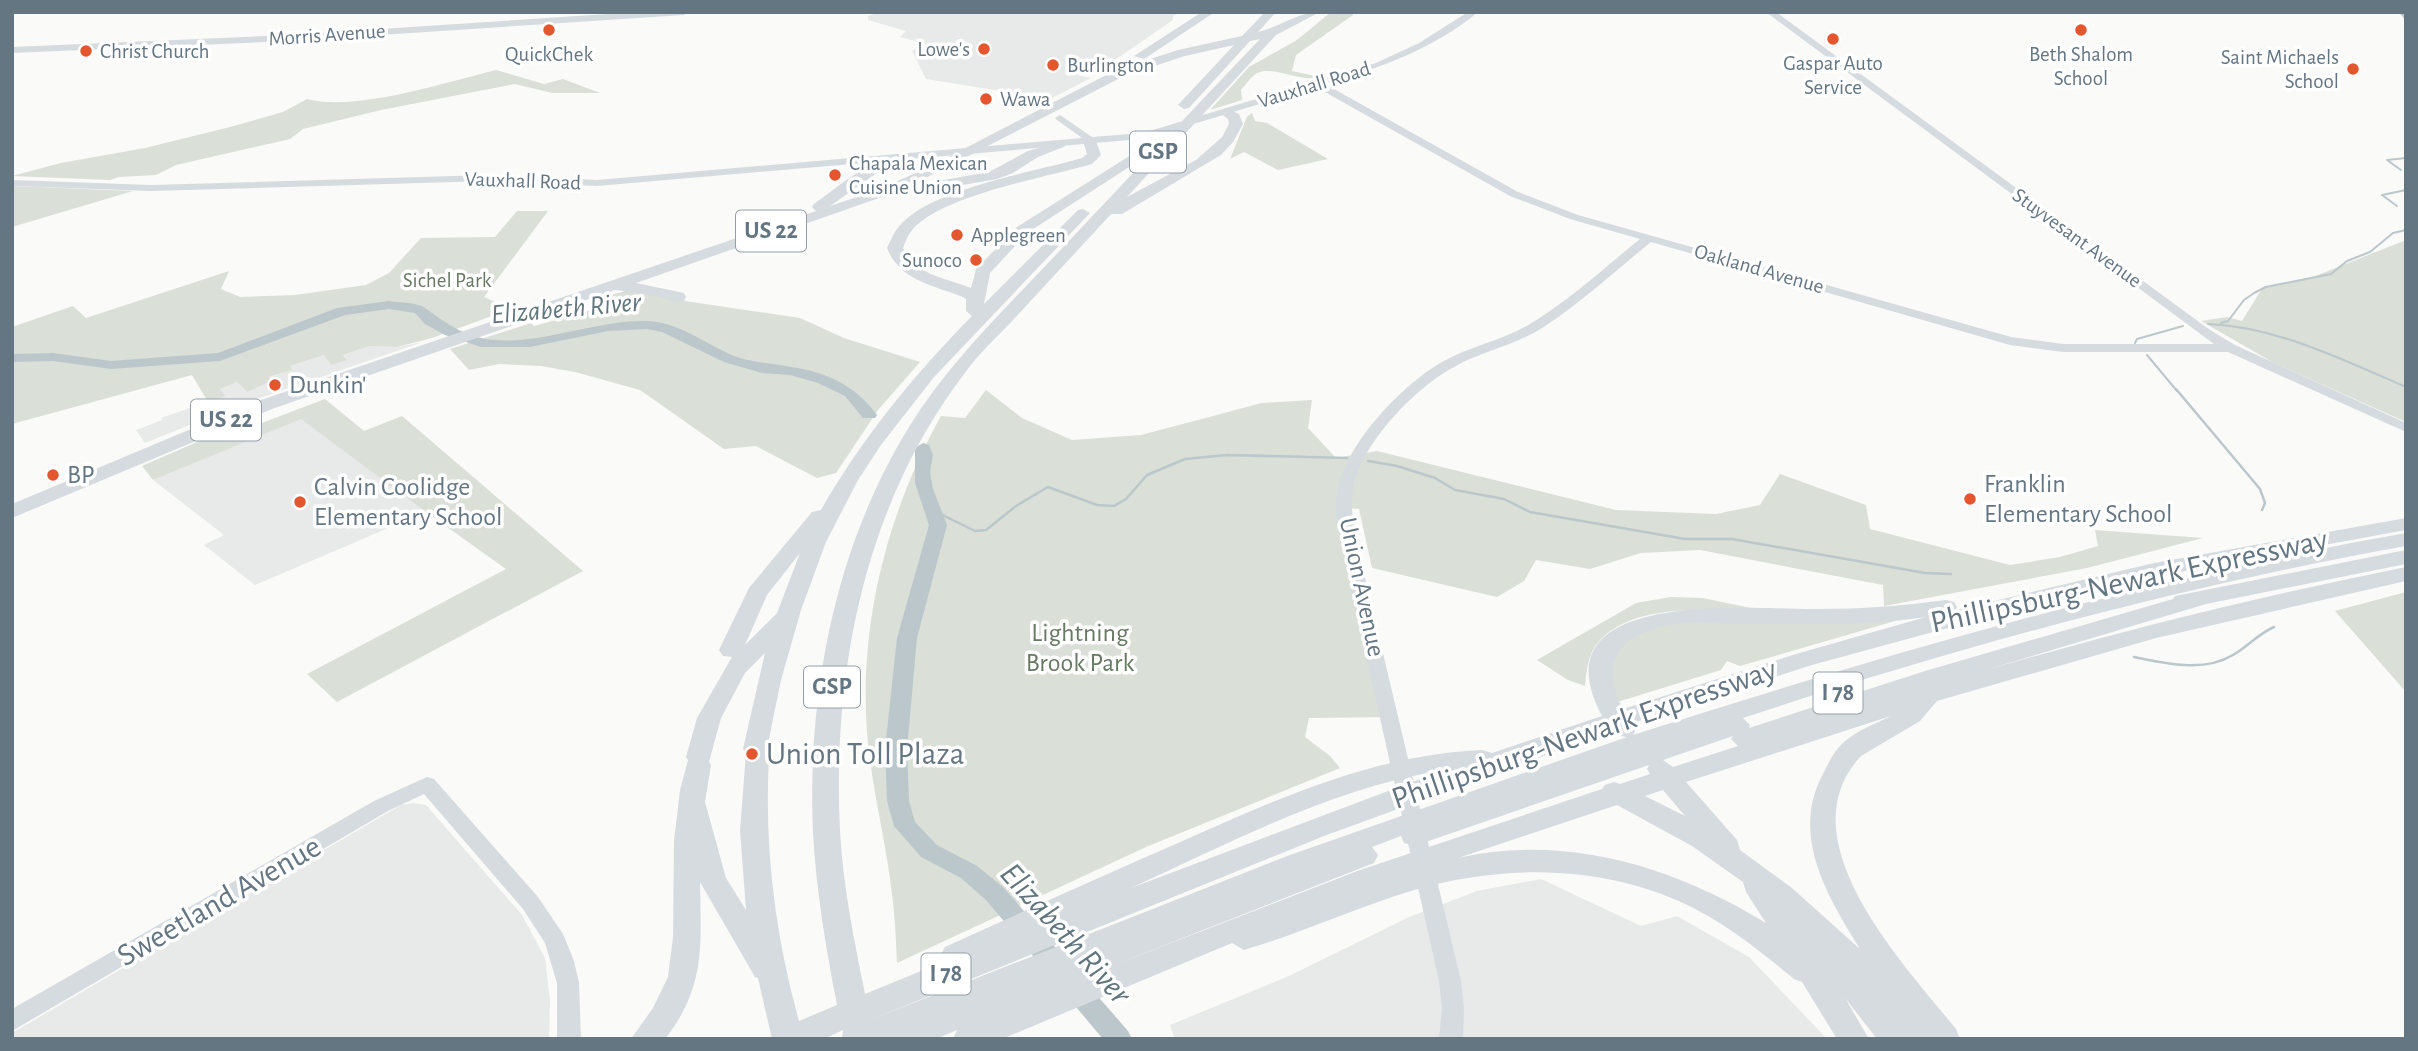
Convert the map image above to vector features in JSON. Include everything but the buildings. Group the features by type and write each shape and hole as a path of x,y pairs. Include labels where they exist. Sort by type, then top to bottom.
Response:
{"highway":[{"name":"US 22","path":"12,512 248,412 896,183 1158,47 1210,12"},
{"path":"1158,47 1197,28 1220,12"},
{"path":"1252,37 1251,22 1254,12"},
{"name":"GSP","path":"858,1039 830,867 827,818 829,726 835,663 849,590 872,520 898,462 924,416 977,347 1227,80 1252,37 1271,12"},
{"name":"GSP","path":"788,1039 773,980 754,870 756,753 768,683 790,612 822,527 848,479 901,407 969,331 1136,158 1209,77 1252,37 1290,12"},
{"path":"1059,111 1138,66 1295,24 1315,12"},
{"path":"1287,42 1324,12"},
{"path":"1197,28 1193,36 1209,42 1252,37"},
{"path":"1227,80 1274,49"},
{"name":"US 22","path":"479,329 853,204 908,182 1021,125 1059,111"},
{"path":"1091,225 1114,214 1142,192 1218,150 1237,124 1233,116 1226,112"},
{"path":"975,305 974,297 969,293 925,277 903,264 895,248 900,234 916,218 949,201 1087,161 1094,155 1090,143"},
{"path":"853,204 896,193 997,175 1033,154 1059,146"},
{"path":"1000,149 1016,156 1017,161 1012,167"},
{"path":"963,155 943,169 943,175 960,179 997,175"},
{"path":"792,220 825,204 860,180 870,164 906,156"},
{"path":"969,331 982,272 1022,230 1136,158"},
{"path":"860,180 865,188 896,183"},
{"path":"589,294 637,287 678,297 667,290 664,282 669,274 690,259"},
{"name":"US 22","path":"12,505 251,405 442,342"},
{"path":"773,980 713,880 695,777 686,766 692,733 700,710 720,679 757,593 848,479"},
{"name":"Phillipsburg-Newark Expressway","path":"2300,574 2406,524"},
{"name":"Phillipsburg-Newark Expressway","path":"2300,574 2406,539"},
{"name":"Phillipsburg-Newark Expressway","path":"901,1039 1359,811 1613,719 1772,669 2007,603 2215,586 2406,557"},
{"name":"Phillipsburg-Newark Expressway","path":"1467,833 1653,737 1871,669 1995,634 2215,586 2300,574 2406,574"},
{"path":"1512,755 1612,730 1771,681 1909,643 2112,597 2215,586"},
{"path":"1120,929 1274,930 1370,866 1425,877 1467,833 1796,721 2215,586"},
{"name":"Phillipsburg-Newark Expressway","path":"788,1039 1120,929 1370,866 1467,833 2040,662 2215,586"},
{"path":"1908,1033 1696,809 1614,717 1601,693 1600,668 1610,647 1630,630 1659,621 1885,614 1960,604 2007,603"},
{"path":"646,1039 668,1009 687,963 686,869 695,777 709,718 736,668 790,612"},
{"path":"1933,694 1910,716 1866,739 1844,759 1830,783 1823,827 1829,861 1847,906 1865,934 1945,1039"},
{"path":"1120,929 1244,826 1374,775 1432,762 1495,760 1532,765 1571,775 1652,810 1709,843 1747,869 1831,940 1908,1033"},
{"path":"1696,809 1761,891 1854,1039"},
{"path":"1467,833 1539,859 1607,866 1676,888 1721,909 1751,928 1808,973 1870,1039"},
{"name":"Phillipsburg-Newark Expressway","path":"858,1039 1120,929"},
{"name":"Phillipsburg-Newark Expressway","path":"968,1039 1120,929"}],"main road":[{"name":"Morris Avenue","path":"12,50 289,38 684,12"}],"street":[{"name":"Vauxhall Road","path":"1032,146 1059,146 1144,136 1198,121 1391,61 1474,12"},
{"name":"Stuyvesant Avenue","path":"1770,12 2191,323 2230,348 2406,428"},
{"name":"Oakland Avenue","path":"1318,84 1526,200 1559,212 1970,331 2028,345 2091,349 2230,348"},
{"path":"1059,111 1090,143"},
{"name":"Vauxhall Road","path":"906,156 1090,143 1144,136"},
{"name":"Vauxhall Road","path":"12,183 186,188 488,178 585,183 870,164"},
{"name":"Union Avenue","path":"1451,1039 1453,1008 1450,981 1355,571 1345,518 1346,486 1356,461 1390,415 1436,371 1529,330 1649,238"},
{"name":"Sweetland Avenue","path":"12,1021 381,806 427,784 532,902 550,929 559,947 567,976 570,1002 569,1039"}],"shaded area":[{"path":"880,12 1180,12 1173,16 1173,20 1106,66 1077,75 1091,78 1050,99 926,79 912,51 926,44 900,37 906,31 868,20 868,16"},
{"path":"423,342 234,407 145,443 136,430 162,420 161,418 224,396 220,389 237,382 247,392 270,381 268,378 291,370 289,366 324,355 347,359 343,355 370,346 397,347"},
{"name":"Calvin Coolidge Elementary School","path":"301,418 426,512 255,585 204,545 224,535 153,480"},
{"path":"401,805 426,805 522,915 545,958 550,1000 549,1039 12,1039 12,1033"},
{"path":"1541,879 1641,926 1677,916 1749,957 1827,1039 1175,1039 1170,1025 1289,976 1409,917 1477,891"}],"green space":[{"path":"1331,12 1352,12 1353,15 1296,55 1292,71 1320,77 1304,78 1263,71 1257,73 1241,90 1242,100 1210,110 1249,67 1297,40"},
{"path":"496,70 544,84 563,79 600,93 552,93 515,84 381,110 303,129 290,139 176,165 156,175 110,180 12,176 230,127 283,112 307,99 350,102 375,99"},
{"path":"1252,113 1255,121 1267,123 1328,159 1278,170 1244,152 1230,159 1247,117"},
{"path":"12,186 133,191 12,227"},
{"name":"Sichel Park","path":"517,211 548,211 484,297 511,309 432,338 397,347 370,346 343,355 347,360 331,365 324,355 290,366 292,370 269,377 271,381 247,392 237,382 220,389 225,396 208,402 192,375 12,424 12,327 73,306 86,318 229,271 221,289 240,297 295,295 366,285 389,273 421,238 495,237"},
{"path":"2406,240 2406,422 2274,363 2201,321 2227,317 2242,321 2263,287 2313,277"},
{"path":"625,291 641,291 665,298 800,318 844,338 920,362 878,410 836,473 817,478 756,446 724,449 640,390 575,372 541,366 499,364 469,370 450,349 531,323 534,326 616,303 611,295"},
{"name":"Lightning Brook Park","path":"986,390 1022,418 1072,440 1141,435 1262,403 1312,400 1308,428 1336,458 1377,451 1616,510 1716,514 1760,505 1780,474 1866,505 1870,529 2010,565 2060,557 2098,546 2095,530 2203,538 2087,568 1884,606 1883,585 1700,550 1641,553 1590,569 1536,560 1524,581 1497,597 1372,568 1359,509 1345,508 1390,717 1309,718 1305,737 1330,756 1340,768 1146,847 897,963 892,894 867,732 868,650 873,609 892,529 922,452 941,416 965,418"},
{"path":"325,399 364,431 402,416 583,571 337,702 307,674 506,569 301,419 153,480 142,466 222,431 236,433"},
{"path":"2406,592 2406,692 2335,611"},
{"path":"1671,597 1703,598 1765,611 1674,611 1651,614 1630,621 1611,631 1593,649 1585,686 1568,680 1537,660 1636,603"},
{"path":"1895,621 1740,666 1727,661 1721,670 1614,703 1607,677 1620,646 1637,634 1658,626 1691,622"}],"waterway":[{"path":"2400,12 2406,19"},
{"path":"2401,170 2387,160 2406,158"},
{"path":"2397,206 2382,195 2406,190"},
{"path":"2221,323 2228,321 2244,300 2254,293 2266,287 2331,274 2347,261 2370,252 2393,233 2406,230"},
{"name":"Elizabeth River","path":"12,358 53,357 111,365 220,357 342,311 389,305 419,310 430,321 450,332 481,343 530,343 608,327 647,325 666,328 729,359 762,369 791,371 823,380 850,393 869,415"},
{"path":"2208,324 2234,326 2285,338 2406,387"},
{"path":"2135,343 2137,339 2183,326"},
{"path":"2147,355 2177,391"},
{"path":"2176,389 2260,489 2265,503 2262,510"},
{"name":"Elizabeth River","path":"923,448 923,483 938,525 907,638 896,749 898,801 905,826 929,851 969,872 995,894 1119,1039"},
{"path":"930,509 975,531 986,530 1016,506 1048,487 1097,505 1114,506 1126,499 1147,475 1185,459 1227,455 1347,458"},
{"path":"1368,461 1397,466 1435,478 1455,490 1504,499 1530,512 1685,539 1732,539 1925,573 1951,574"},
{"path":"2134,657 2184,665 2209,664 2233,655 2274,627"}],"place":[{"name":"QuickChek","path":"549,30"},
{"name":"Beth Shalom School","path":"2081,30"},
{"name":"Gaspar Auto Service","path":"1833,39"},
{"name":"Lowe's","path":"984,49"},
{"name":"Christ Church","path":"86,51"},
{"name":"Burlington","path":"1053,65"},
{"name":"Saint Michaels School","path":"2353,69"},
{"name":"Wawa","path":"986,99"},
{"name":"Chapala Mexican Cuisine Union","path":"835,175"},
{"name":"Applegreen","path":"957,235"},
{"name":"Sunoco","path":"976,260"},
{"name":"Dunkin'","path":"275,385"},
{"name":"BP","path":"53,475"},
{"name":"Franklin Elementary School","path":"1970,499"},
{"name":"Calvin Coolidge Elementary School","path":"300,502"},
{"name":"Union Toll Plaza","path":"752,754"}]}
